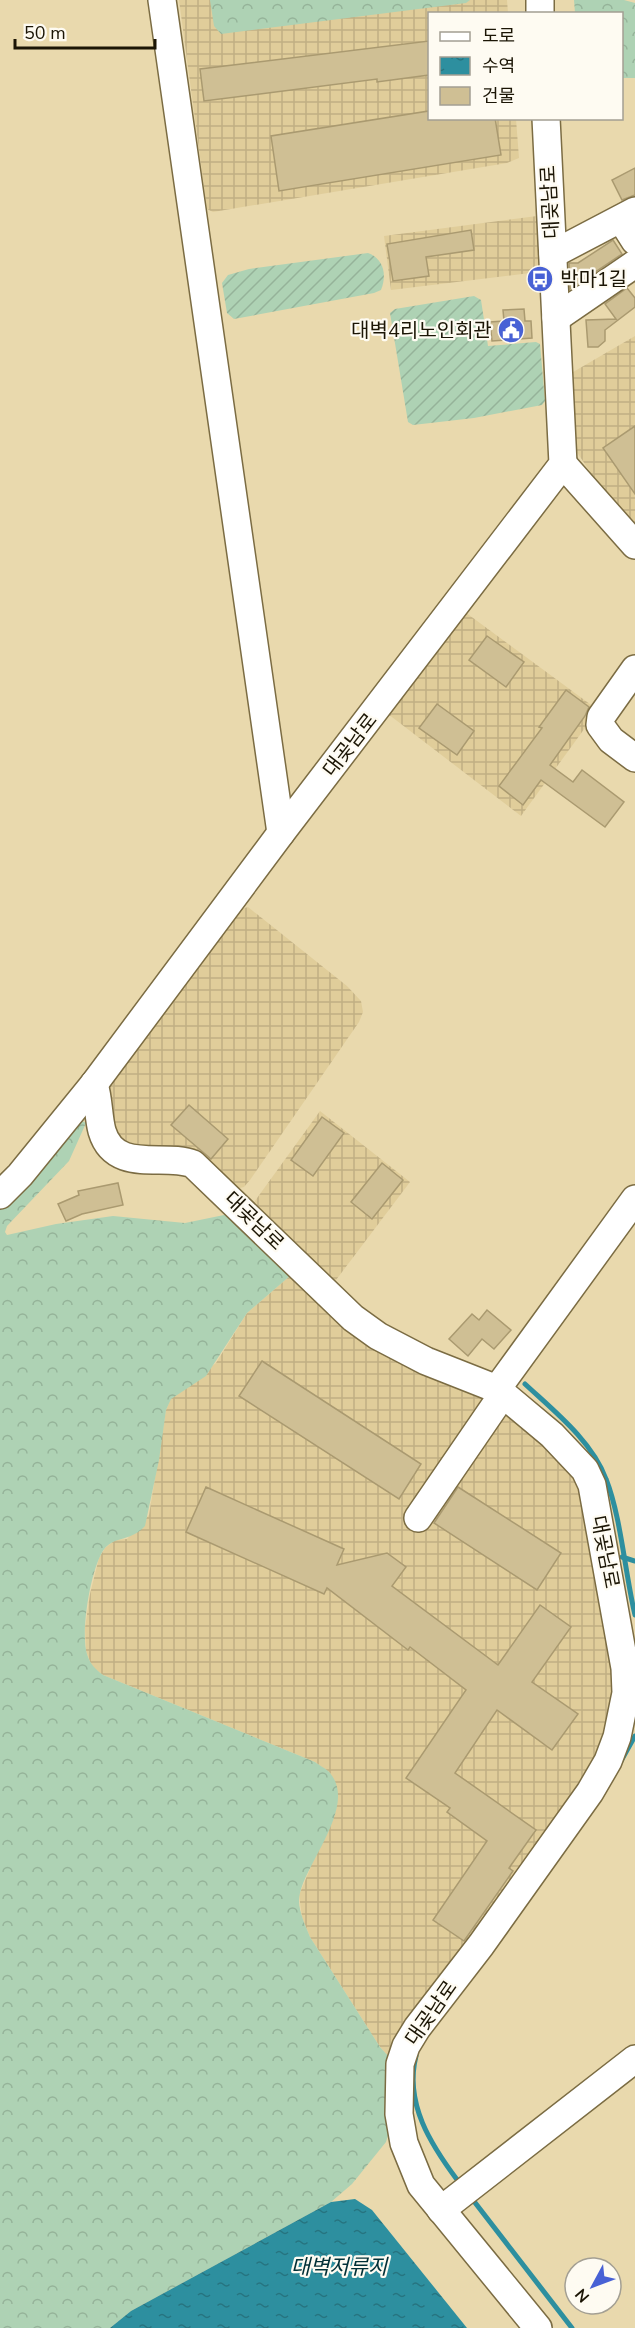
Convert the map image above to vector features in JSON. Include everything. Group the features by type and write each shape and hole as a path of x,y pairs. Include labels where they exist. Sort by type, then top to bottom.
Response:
{"street":[{"path":"162,0 281,833"},
{"name":"대곶남로","path":"0,1195 20,1175 94,1084 281,833 563,464 546,120"},
{"path":"553,254 630,224"},
{"path":"556,318 635,264"},
{"path":"563,464 635,545"},
{"path":"635,669 601,717 600,725 611,740 635,758"},
{"name":"대곶남로","path":"94,1084 99,1100 102,1131 117,1150 139,1161 184,1160 193,1164 353,1318 378,1336 500,1392 574,1456 592,1485 621,1642 626,1693 617,1737 608,1761 590,1792 482,1945 417,2028 406,2046 400,2064 399,2114 404,2143 421,2185 538,2328"},
{"path":"418,1518 500,1392 635,1199"},
{"path":"441,2210 635,2059"}],"shaded area":[{"path":"179,0 507,0 508,12 428,12 428,120 516,120 519,158 507,163 213,212 207,209"},
{"path":"537,216 539,272 391,290 384,236"},
{"path":"635,336 635,528 606,495 574,448 568,375"},
{"path":"465,612 598,710 521,816 388,714"},
{"path":"248,907 347,986 361,1001 363,1012 359,1022 250,1180 244,1187 236,1189 119,1147 101,1090 235,911"},
{"path":"320,1111 410,1182 333,1284 252,1205"},
{"path":"291,1275 351,1334 373,1347 475,1390 520,1419 578,1480 617,1687 604,1740 592,1762 476,1936 415,2008 389,2057 380,2047 310,1937 302,1917 299,1895 310,1869 331,1774 315,1762 103,1675 92,1667 86,1651 85,1628 99,1558 105,1548 115,1540 127,1539 149,1515 166,1410 171,1398 216,1363 247,1313"}],"green space":[{"path":"210,0 470,0 466,3 221,34 214,26"},
{"path":"574,0 624,0 635,3 635,78 623,78 623,12 575,12"},
{"path":"368,253 378,259 384,273 381,290 374,293 234,319 227,313 222,283 228,275 249,269"},
{"path":"474,296 481,300 488,346 536,342 540,344 545,401 542,405 474,418 413,425 408,422 390,313 395,309"},
{"path":"79,1119 86,1123 69,1161 7,1226 5,1232 7,1235 56,1224 113,1216 185,1223 224,1215 234,1218 291,1275 247,1313 206,1376 171,1399 166,1410 159,1460 145,1526 135,1534 109,1544 100,1557 88,1600 85,1644 90,1661 103,1675 315,1762 330,1773 337,1786 338,1801 328,1833 300,1893 300,1910 310,1937 380,2047 389,2057 391,2126 386,2142 352,2184 331,2202 131,2311 110,2328 0,2328 0,1208"}],"water":[{"name":"대벽저류지","path":"355,2199 372,2210 467,2328 110,2328 131,2311 331,2202"}],"building":[{"path":"428,41 428,75 377,82 377,79 204,101 200,69"},
{"path":"428,111 428,120 495,120 501,155 279,191 271,136"},
{"path":"635,168 635,195 622,200 612,180"},
{"path":"471,230 474,250 426,257 429,276 393,281 387,244"},
{"path":"613,240 622,254 570,289 569,263 578,263"},
{"path":"627,288 635,298 635,307 605,330 605,341 598,347 588,347 586,320 616,319 605,304"},
{"name":"대벽4리노인회관","path":"524,309 525,321 531,321 532,338 492,341 490,322 504,321 503,310"},
{"path":"635,426 635,494 603,448"},
{"path":"487,636 524,662 506,687 469,660"},
{"path":"566,690 589,707 550,765 573,782 582,770 624,802 605,827 541,780 523,805 499,786 542,728 539,727"},
{"path":"437,704 474,731 457,755 419,728"},
{"path":"189,1105 228,1139 211,1159 171,1125"},
{"path":"322,1117 344,1133 313,1176 291,1160"},
{"path":"382,1163 403,1180 372,1219 351,1202"},
{"path":"118,1183 123,1205 82,1214 66,1221 58,1204 79,1195 78,1191"},
{"path":"487,1310 511,1330 494,1349 482,1339 468,1356 449,1339 472,1314 479,1320"},
{"path":"262,1361 421,1464 399,1499 239,1396"},
{"path":"206,1487 344,1549 337,1565 387,1553 406,1567 392,1586 498,1665 540,1605 571,1627 532,1682 578,1714 552,1750 497,1710 455,1773 536,1830 509,1868 513,1871 464,1941 433,1920 487,1841 447,1812 450,1808 406,1778 466,1690 410,1647 408,1650 327,1588 324,1594 186,1532"},
{"path":"458,1487 561,1553 537,1590 434,1523"}],"waterway":[{"path":"525,1384 571,1427 600,1465 615,1510 635,1615"},
{"path":"622,1557 635,1561"},
{"path":"621,1761 635,1736"},
{"path":"416,2056 413,2073 414,2090 422,2123 438,2153 458,2181"},
{"path":"473,2200 572,2328"}],"place":[{"name":"박마1길","path":"540,279"},
{"name":"대벽4리노인회관","path":"511,330"}]}
